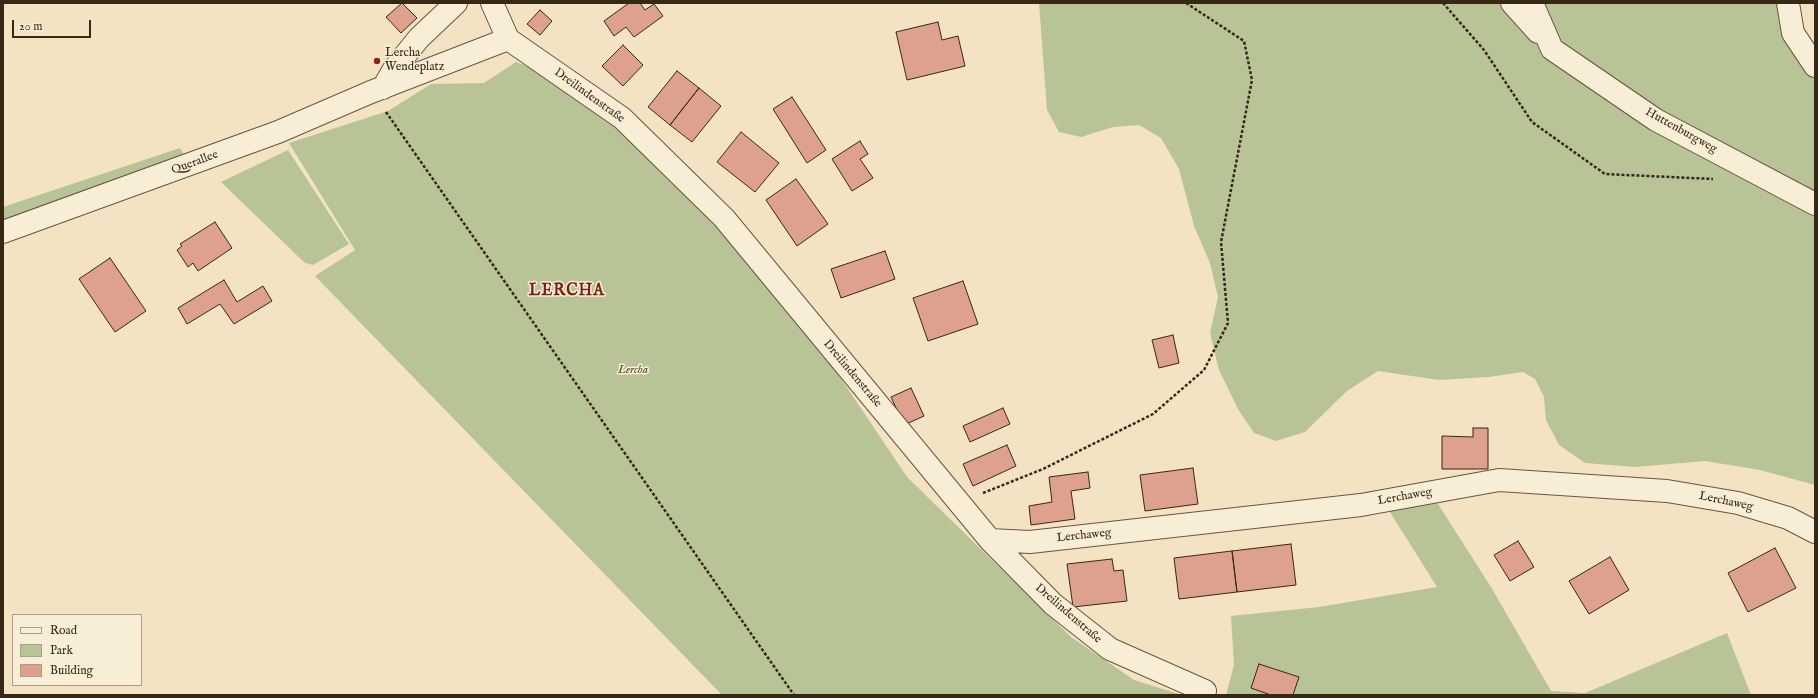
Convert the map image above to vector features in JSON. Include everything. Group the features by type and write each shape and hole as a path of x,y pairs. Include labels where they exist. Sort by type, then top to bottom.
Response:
{"street":[{"path":"377,90 419,38 456,3"},
{"path":"492,3 508,39"},
{"name":"Huttenburgweg","path":"1512,3 1552,49 1656,120 1815,204"},
{"path":"1532,3 1552,49"},
{"path":"1788,3 1793,33 1815,66"},
{"name":"Querallee","path":"3,232 278,132 377,90 508,39"},
{"name":"Dreilindenstraße","path":"508,39 622,118 724,218 990,540 1053,604 1110,649 1205,691"},
{"name":"Lerchaweg","path":"990,540 1030,542 1361,505 1499,480 1667,491 1738,503 1788,518 1815,532"}],"path":[{"path":"959,503 1043,469 1153,414 1204,370 1228,323 1221,242 1252,80 1244,41 1186,3"},
{"path":"1443,3 1484,50 1532,122 1605,174 1715,180"},
{"path":"377,90 794,695"}],"green space":[{"path":"1039,3 1788,3 1815,66 1815,485 1760,470 1705,461 1635,467 1585,463 1559,445 1546,420 1544,397 1535,379 1523,372 1489,377 1439,380 1378,371 1347,391 1305,432 1276,441 1254,433 1238,409 1219,370 1210,333 1218,297 1210,263 1194,226 1179,169 1161,138 1139,125 1113,127 1081,137 1059,132 1047,110"},
{"name":"Lercha","path":"516,62 543,72 612,123 754,262 807,328 907,477 1071,637 1134,680 1182,695 722,695 315,276 355,250 289,143 388,111 431,84 484,83"},
{"path":"180,148 191,165 3,232 3,207"},
{"path":"288,150 349,244 313,265 305,263 221,182"},
{"path":"1431,493 1491,587 1551,691 1585,693 1727,633 1751,695 1226,695 1234,665 1231,616 1319,607 1437,587 1383,501"}],"building":[{"path":"402,3 417,18 401,33 386,17"},
{"path":"629,3 640,3 645,10 654,4 663,16 634,37 626,27 614,36 604,21"},
{"path":"540,10 552,21 540,35 527,24"},
{"path":"938,22 942,40 958,36 965,66 907,80 896,32"},
{"path":"623,45 643,65 623,86 602,66"},
{"path":"677,71 699,88 670,125 648,107"},
{"path":"699,88 721,106 692,142 670,125"},
{"path":"792,97 826,150 807,163 773,109"},
{"path":"741,132 779,163 755,192 717,162"},
{"path":"860,141 868,154 860,159 873,178 852,191 832,159"},
{"path":"796,179 828,224 797,246 766,200"},
{"path":"215,222 232,248 198,271 193,263 188,267 177,250 182,246 180,244"},
{"path":"885,251 895,279 841,298 831,269"},
{"path":"110,258 146,311 115,332 79,279"},
{"path":"224,280 237,302 263,286 272,301 234,324 220,304 187,324 178,308"},
{"path":"963,281 978,324 928,341 913,298"},
{"path":"1173,335 1179,363 1159,368 1152,340"},
{"path":"911,388 924,416 904,425 891,397"},
{"path":"1003,408 1010,424 970,442 963,426"},
{"path":"1473,428 1488,428 1488,469 1442,469 1442,436 1473,437"},
{"path":"1007,445 1016,466 973,486 963,464"},
{"path":"1193,468 1198,504 1145,511 1140,475"},
{"path":"1088,472 1090,488 1071,491 1075,519 1031,525 1029,506 1052,502 1049,477"},
{"path":"1518,541 1534,567 1510,581 1494,555"},
{"path":"1291,544 1296,585 1237,592 1232,551"},
{"path":"1775,548 1796,588 1748,612 1728,573"},
{"path":"1232,551 1237,592 1179,599 1174,558"},
{"path":"1610,557 1629,590 1589,614 1569,581"},
{"path":"1112,559 1114,571 1123,570 1127,601 1073,607 1067,564"},
{"path":"1259,664 1299,677 1293,695 1271,695 1251,688"}],"place":[{"name":"Lercha Wendeplatz","path":"377,61"}],"district":[{"name":"LERCHA","path":"567,292"}]}
